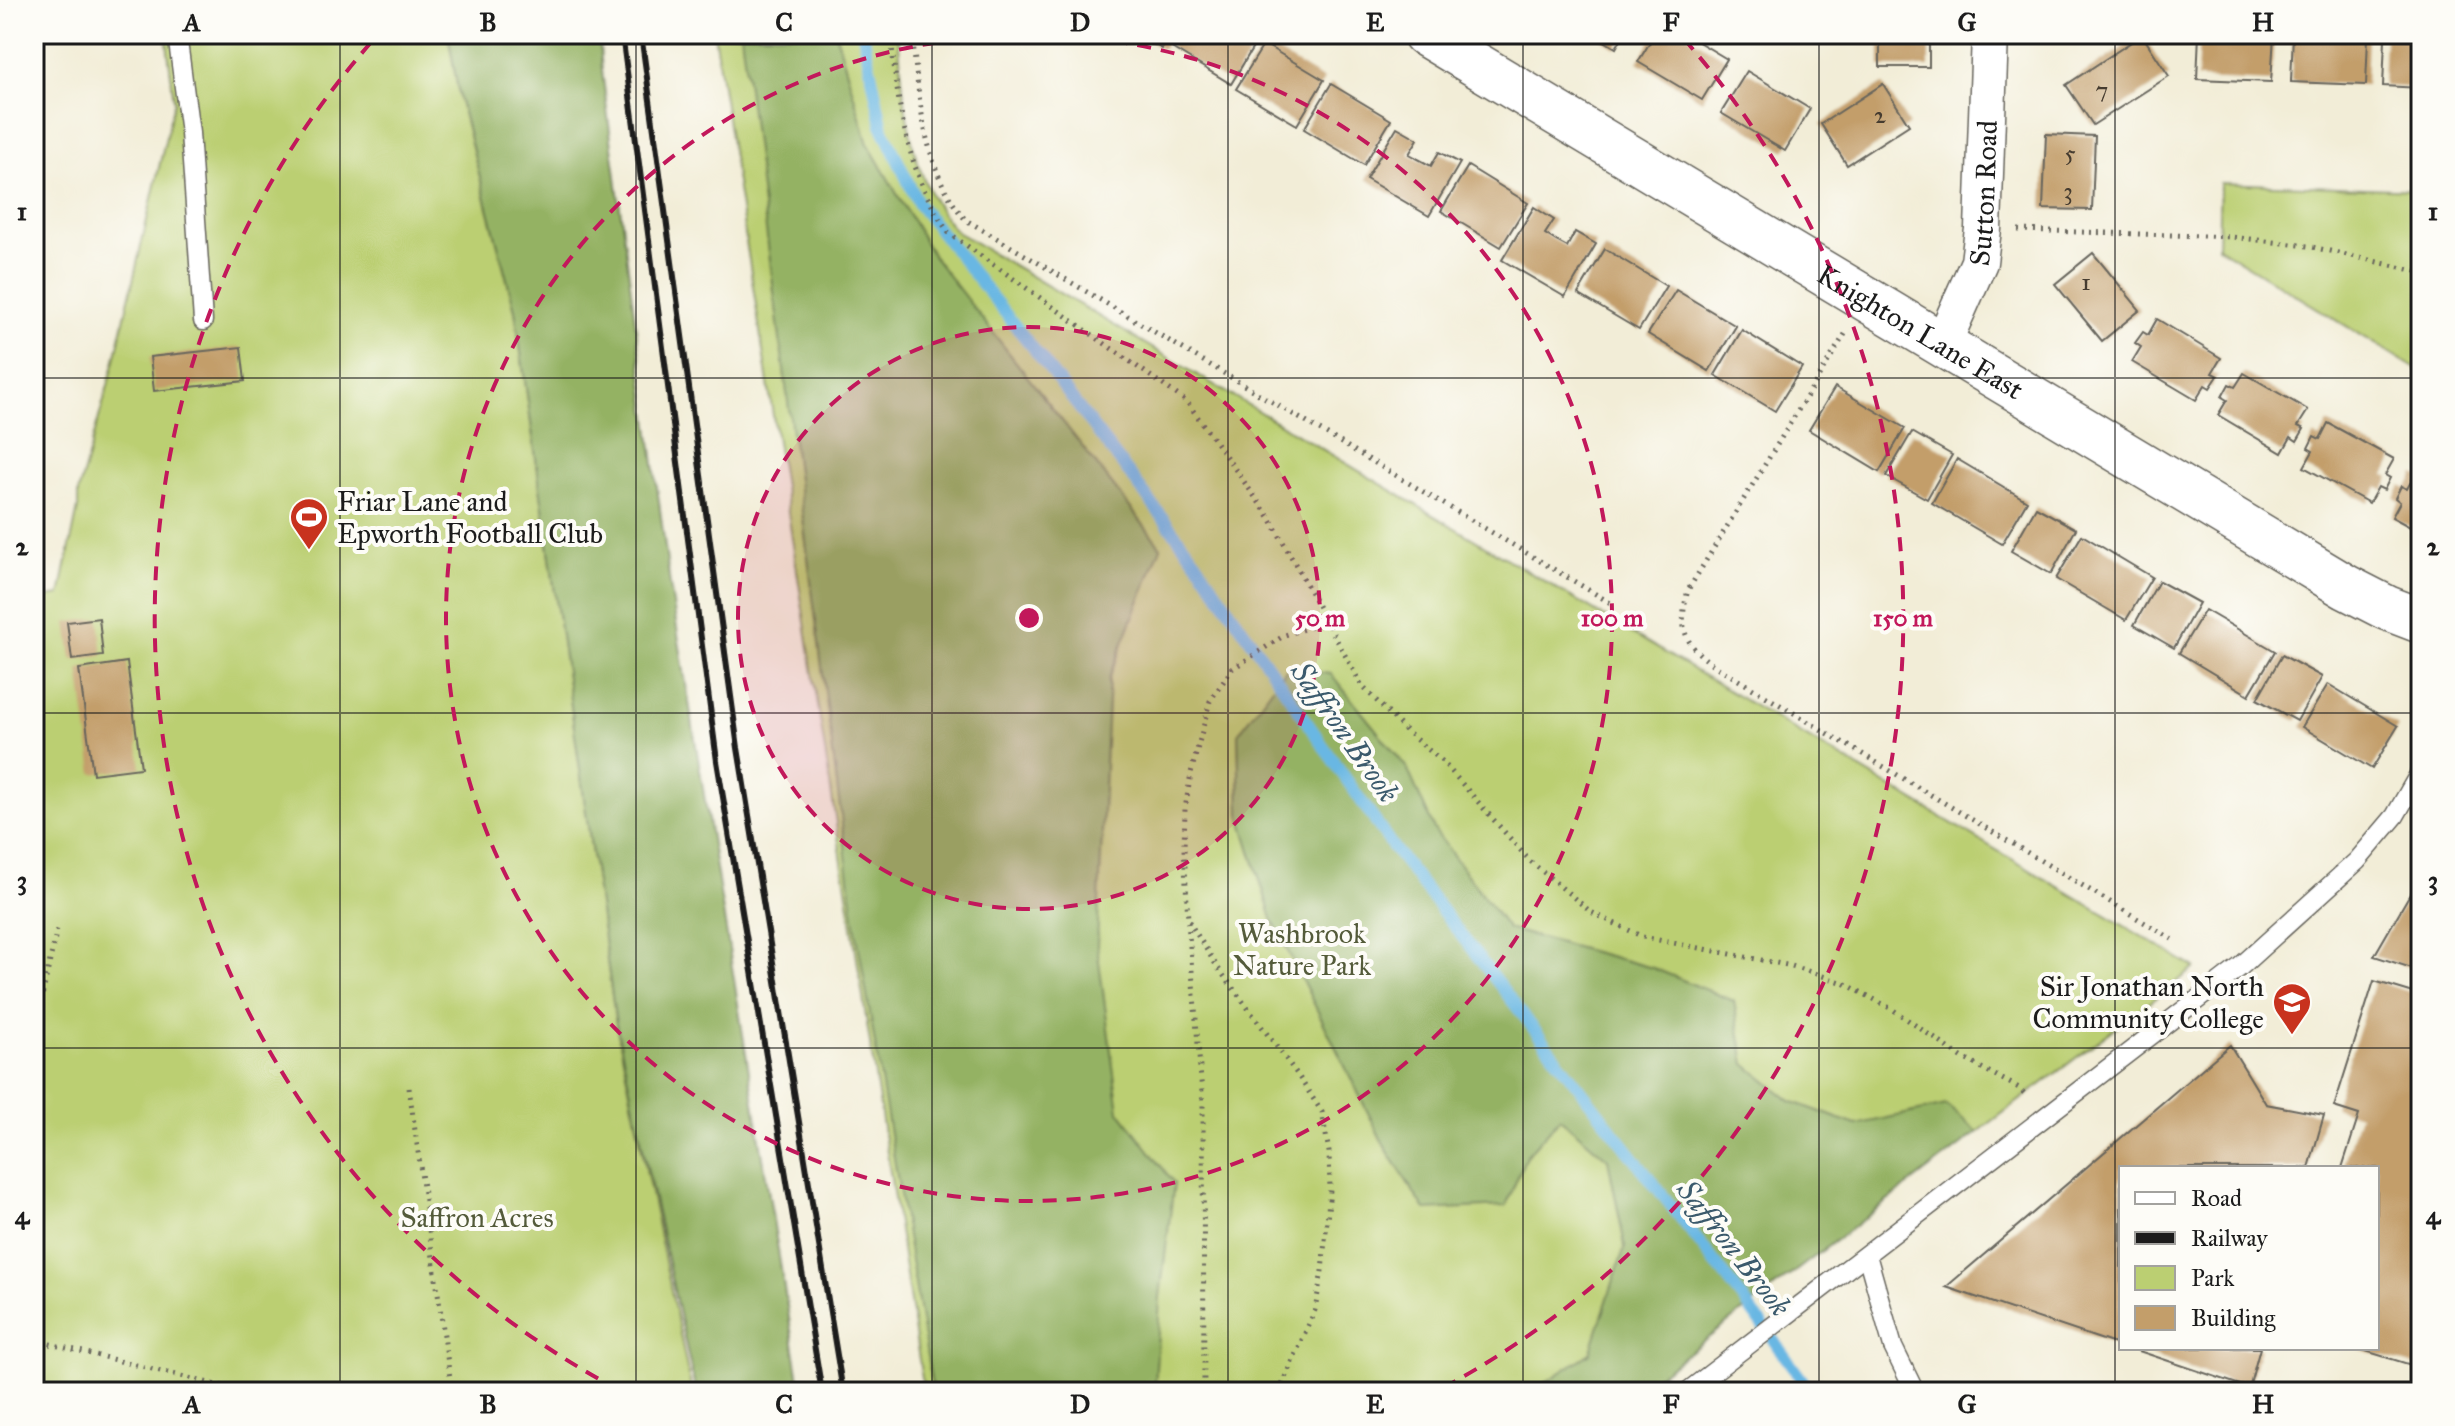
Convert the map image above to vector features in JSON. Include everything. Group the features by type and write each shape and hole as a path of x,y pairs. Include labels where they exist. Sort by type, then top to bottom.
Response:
{"street":[{"name":"Knighton Lane East","path":"1425,34 2346,587 2421,621"},
{"name":"Sutton Road","path":"1942,345 1979,262 1983,229 1990,34"}],"lane":[{"path":"177,34 190,133 203,321"},
{"path":"1687,1392 2240,967 2357,861 2395,816 2421,771"},
{"path":"1867,1255 1893,1347 1915,1392"}],"path":[{"path":"891,34 896,92 905,136 933,210 949,233 1187,402 1270,518 1362,686 1407,732 1442,761 1530,861 1591,912 1643,937 1792,966 1844,983 1892,1009 1963,1058 2019,1088 2045,1116"},
{"path":"912,34 919,96 937,175 951,203 966,220 1614,605"},
{"path":"1983,229 2232,237 2308,246 2421,272"},
{"path":"1867,298 1688,590 1682,612 1684,633 1696,653 1715,666 2172,939"},
{"path":"1204,1392 1203,1105 1188,920 1185,809 1210,701 1232,669 1285,635 1326,622"},
{"path":"1188,920 1218,968 1322,1112 1329,1152 1330,1190 1322,1271 1315,1310 1279,1392"},
{"path":"34,1033 58,924"},
{"path":"409,1088 452,1392"},
{"path":"34,1340 246,1392"}],"green space":[{"name":"Friar Lane and Epworth Football Club","path":"166,34 448,34 460,101 515,310 616,1024 692,1392 34,1392 34,639 47,597 60,595 78,508 78,493 114,364 174,102"},
{"path":"448,34 599,34 670,585 801,1392 696,1392 616,1024 515,310 460,101"},
{"name":"Washbrook Nature Park","path":"714,34 898,34 906,112 918,164 928,189 957,232 2195,968 1978,1132 1623,1392 924,1392"},
{"path":"741,34 836,34 868,144 933,256 1161,547 1109,678 1097,946 1119,1111 1174,1183 1160,1297 1155,1387 1158,1392 933,1392 854,918"},
{"path":"2220,183 2421,190 2421,372 2218,247"},
{"path":"1287,668 1331,674 1407,768 1435,831 1508,929 1653,968 1734,1001 1745,1064 1791,1101 1856,1125 1946,1105 1978,1132 1637,1392 1531,1392 1590,1353 1625,1246 1608,1159 1560,1118 1526,1156 1506,1206 1425,1210 1385,1147 1272,919 1240,815 1238,734"}],"building":[{"path":"1137,34 1172,34 1162,49"},
{"path":"1178,34 1249,34 1258,39 1231,84 1170,47"},
{"path":"1593,34 1624,34 1616,48"},
{"path":"1655,34 1685,34 1727,59 1702,100 1638,62"},
{"path":"1880,34 1929,34 1929,67 1880,67"},
{"path":"2199,34 2274,35 2271,82 2197,79"},
{"path":"2293,34 2355,34 2355,37 2368,37 2366,85 2291,82"},
{"path":"2142,35 2169,76 2093,125 2066,85"},
{"path":"2398,35 2421,37 2421,88 2383,86 2385,39 2398,39"},
{"path":"1264,44 1324,80 1297,125 1236,89"},
{"path":"1747,71 1810,109 1785,151 1721,113"},
{"path":"1331,84 1391,120 1364,165 1304,129"},
{"path":"1883,84 1909,125 1847,165 1821,124"},
{"path":"1397,127 1418,139 1409,154 1431,166 1439,152 1460,163 1429,216 1366,179"},
{"path":"2046,134 2095,136 2092,210 2043,209"},
{"path":"1468,166 1528,203 1501,247 1441,211"},
{"path":"1534,207 1554,220 1545,234 1556,241 1567,247 1575,232 1596,244 1565,297 1502,260"},
{"path":"1605,249 1666,286 1639,330 1578,294"},
{"path":"2093,253 2140,310 2102,341 2055,284"},
{"path":"1676,290 1736,326 1709,371 1648,334"},
{"path":"2157,319 2221,358 2212,373 2218,376 2210,388 2205,385 2196,400 2132,362 2141,347 2135,343 2143,332 2148,335"},
{"path":"1742,330 1802,367 1775,411 1715,375"},
{"path":"241,347 245,381 154,391 150,357"},
{"path":"2244,373 2308,410 2298,426 2304,429 2297,441 2291,437 2282,453 2218,415 2227,400 2222,397 2229,384 2235,387"},
{"path":"1835,387 1905,428 1879,472 1809,430"},
{"path":"2328,423 2394,459 2385,475 2390,478 2384,490 2378,487 2369,503 2304,467 2313,451 2308,448 2314,436 2320,439"},
{"path":"1912,432 1952,455 1927,499 1886,476"},
{"path":"1957,459 2027,501 2002,544 1932,503"},
{"path":"2415,474 2421,477 2421,533 2392,517 2400,502 2395,498 2401,486 2407,489"},
{"path":"2036,507 2076,529 2051,574 2011,551"},
{"path":"2082,535 2152,577 2126,620 2056,579"},
{"path":"2159,581 2199,603 2174,648 2134,625"},
{"path":"2205,610 2275,651 2249,695 2179,653"},
{"path":"99,618 103,656 72,660 67,622"},
{"path":"2282,655 2322,677 2297,721 2257,699"},
{"path":"127,662 141,768 93,774 79,669"},
{"path":"2328,684 2398,726 2372,769 2302,727"},
{"path":"2421,875 2421,971 2374,956"},
{"path":"2374,981 2417,994 2421,983 2421,1368 2362,1350 2379,1350 2379,1166 2343,1166 2359,1115 2334,1107"},
{"path":"2230,1045 2266,1104 2324,1115 2310,1166 2119,1166 2119,1345 1946,1287"},
{"path":"2136,1350 2259,1350 2249,1388"}],"waterway":[{"name":"Saffron Brook","path":"863,34 883,129 919,205 1196,561 1395,850 1741,1296 1811,1392"}],"railway":[{"path":"622,34 717,761 822,1392"},
{"path":"641,34 738,748 843,1392"}],"place":[{"name":"Friar Lane and Epworth Football Club","path":"309,551"},
{"name":"Sir Jonathan North Community College","path":"2292,1036"}],"park label":[{"name":"Saffron Acres","path":"477,1217"}]}
